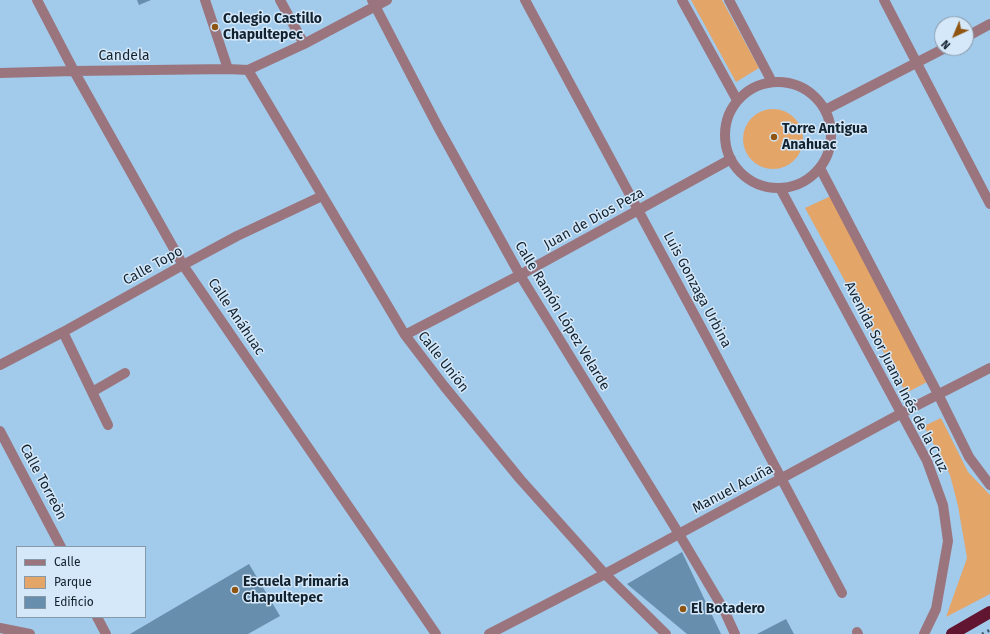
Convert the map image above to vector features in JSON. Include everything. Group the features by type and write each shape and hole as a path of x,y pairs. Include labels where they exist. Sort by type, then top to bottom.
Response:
{"highway":[{"path":"952,634 990,612"}],"street":[{"name":"Calle Anáhuac","path":"38,0 74,71 183,265 436,634"},
{"path":"205,0 228,69"},
{"path":"280,0 304,44"},
{"path":"248,70 304,44 373,3 387,0"},
{"name":"Luis Gonzaga Urbina","path":"525,0 842,593"},
{"path":"682,0 737,100"},
{"path":"729,0 772,82"},
{"path":"884,0 990,204"},
{"name":"Calle Ramón López Velarde","path":"373,3 520,276 680,534 724,610 735,634"},
{"path":"974,33 990,24"},
{"path":"825,110 934,54"},
{"name":"Candela","path":"0,73 228,69 248,70"},
{"name":"Calle Unión","path":"248,70 405,335 444,386 520,479 605,574 666,634"},
{"path":"772,82 788,82 803,88 816,97 825,110 830,124 831,140 827,154 820,168 812,176 802,182 780,188 765,186 751,180 740,171 731,159 726,144 725,128 729,113 737,100 753,88 772,82"},
{"name":"Juan de Dios Peza","path":"405,335 520,276 731,159"},
{"name":"Avenida Sor Juana Inés de la Cruz","path":"820,168 938,394 969,457 990,485"},
{"name":"Avenida Sor Juana Inés de la Cruz","path":"780,188 927,461 943,505 948,541 944,572 936,609 924,634"},
{"name":"Calle Topo","path":"0,365 64,332 237,236 322,196"},
{"path":"64,332 108,425"},
{"name":"Manuel Acuña","path":"489,634 680,534 902,413 990,368"},
{"path":"92,392 125,373"},
{"name":"Calle Torreòn","path":"0,431 60,546"},
{"path":"98,618 106,634"},
{"path":"0,628 30,634"}],"green space":[{"path":"691,0 722,0 759,68 736,82"},
{"path":"773,109 790,114 798,122 803,139 798,156 790,164 773,169 756,164 748,156 743,139 748,122 756,114"},
{"path":"833,195 929,381 906,393 805,208"},
{"path":"941,418 968,472 990,495 990,594 946,617 967,558 958,506 950,475 924,426"}],"building":[{"path":"137,0 151,0 139,5"},
{"name":"El Botadero","path":"682,552 721,634 687,634 627,584"},
{"name":"Escuela Primaria Chapultepec","path":"249,564 280,616 248,634 130,634"},
{"path":"786,619 794,634 757,634"}],"railway":[{"path":"982,634 990,630"}],"place":[{"name":"Colegio Castillo Chapultepec","path":"215,27"},
{"name":"Torre Antigua Anahuac","path":"774,137"},
{"name":"Escuela Primaria Chapultepec","path":"235,590"},
{"name":"El Botadero","path":"683,609"}]}
